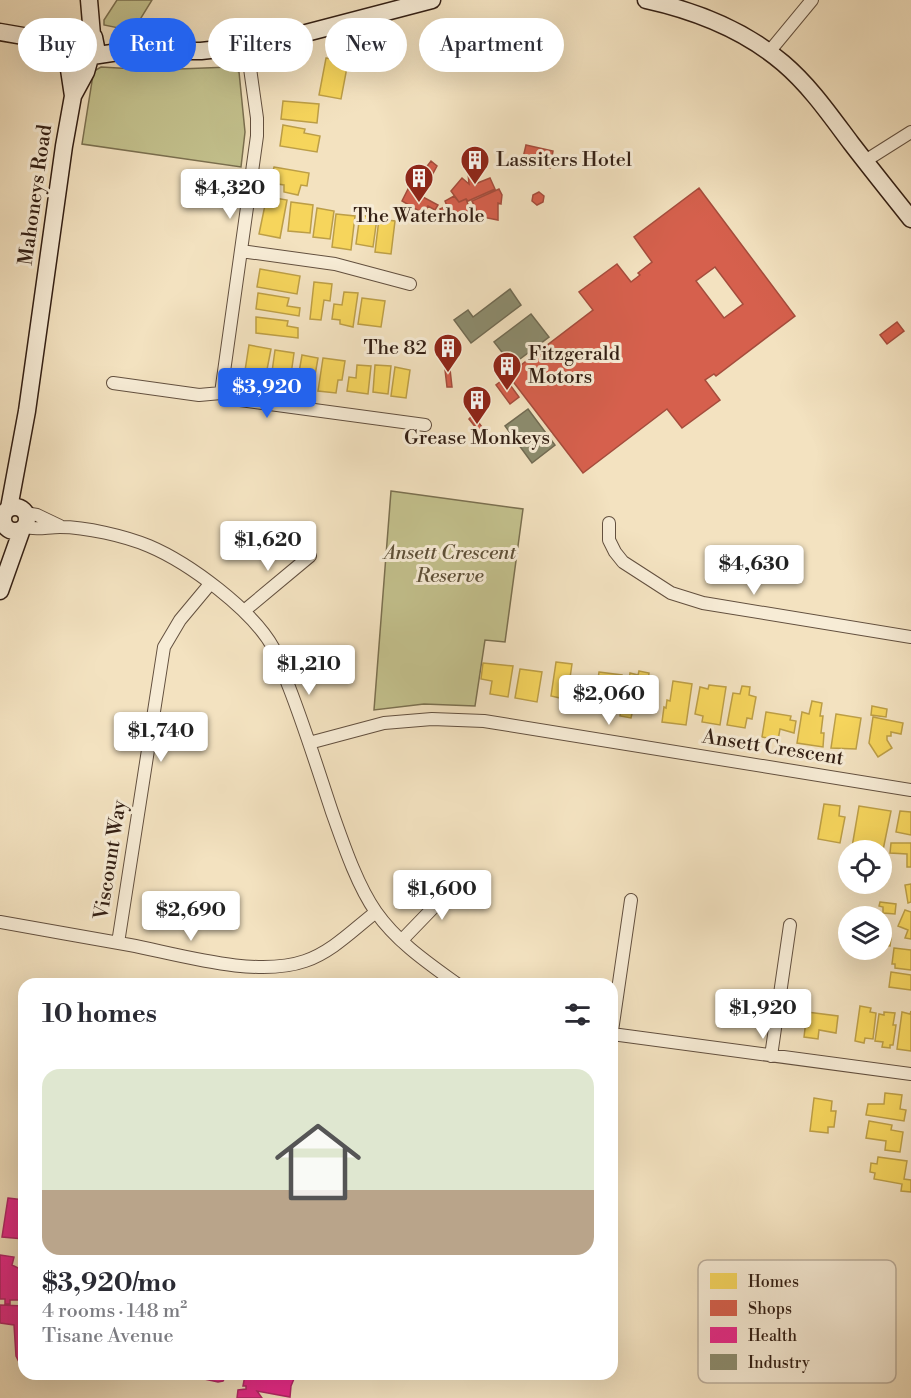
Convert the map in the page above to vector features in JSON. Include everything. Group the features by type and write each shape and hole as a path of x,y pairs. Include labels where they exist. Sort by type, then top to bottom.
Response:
{"main road":[{"path":"85,18 87,0"},
{"path":"313,32 432,0"},
{"path":"646,0 704,16 738,32 769,52 811,91 911,219"},
{"path":"0,32 18,35"},
{"name":"Mahoneys Road","path":"0,589 18,519 22,442 73,96 70,72"},
{"name":"Mahoneys Road","path":"73,96 86,72"}],"street":[{"path":"769,52 812,0"},
{"path":"221,393 257,127 250,72"},
{"path":"865,161 911,132"},
{"path":"242,251 335,264 410,284"},
{"path":"113,383 199,395 221,393 240,400 425,425"},
{"path":"18,519 37,515 61,527 126,538 147,546 166,554 244,611 273,648 309,742 352,866 376,912 425,961 449,978"},
{"path":"609,523 609,540 623,562 671,593 703,603 911,637"},
{"path":"244,611 310,556"},
{"name":"Viscount Way","path":"118,943 164,647 180,620 210,584"},
{"name":"Ansett Crescent","path":"309,742 384,723 432,718 484,722 911,790"},
{"path":"402,940 460,880"},
{"path":"618,990 631,900"},
{"path":"0,922 266,968 286,966 327,951 376,912"},
{"path":"771,1056 790,925"},
{"path":"618,1033 911,1074"}],"green space":[{"path":"117,0 152,0 141,18 109,18 109,26 104,25 104,20"},
{"path":"101,67 109,67 109,72 196,72 196,68 208,68 208,72 239,72 245,132 241,167 82,144 93,75"},
{"name":"Ansett Crescent Reserve","path":"391,491 523,509 505,642 485,640 475,706 424,704 374,710"}],"building: Homes":[{"path":"325,63 325,72 346,72 341,99 319,95"},
{"path":"283,101 319,104 317,123 281,119"},
{"path":"283,125 305,129 304,133 320,136 317,152 280,146"},
{"path":"274,167 309,173 307,186 301,185 298,195 284,192 284,185 270,183"},
{"path":"275,198 287,200 280,238 259,234 265,205 273,206"},
{"path":"291,202 313,205 310,233 288,231"},
{"path":"317,208 334,211 330,239 313,237"},
{"path":"336,214 355,216 351,250 332,247"},
{"path":"360,215 377,218 373,247 356,244"},
{"path":"379,219 395,221 391,254 375,252"},
{"path":"260,269 300,276 297,294 257,287"},
{"path":"314,282 332,284 330,301 324,300 321,320 310,319"},
{"path":"344,292 358,293 353,327 340,324 340,320 332,319 334,304 342,305"},
{"path":"258,293 289,298 287,306 300,308 299,316 256,309"},
{"path":"362,298 385,301 381,327 358,324"},
{"path":"256,317 288,321 287,326 298,328 298,338 256,333"},
{"path":"249,345 271,349 265,380 244,377"},
{"path":"275,350 294,353 290,382 271,379"},
{"path":"302,355 318,358 313,387 297,384"},
{"path":"323,358 345,361 342,380 338,380 336,393 318,391"},
{"path":"357,365 371,366 368,394 347,391 349,377 356,378"},
{"path":"375,365 391,366 388,394 373,392"},
{"path":"395,367 410,370 406,398 391,396"},
{"path":"556,662 572,664 569,685 579,686 577,697 561,694 560,698 551,696"},
{"path":"483,663 513,666 508,697 490,694 492,681 481,679"},
{"path":"520,669 542,672 537,702 515,698"},
{"path":"639,671 649,673 646,694 652,695 650,711 633,709 631,718 620,716 622,702 626,703 630,673 638,675"},
{"path":"599,672 622,675 618,707 600,705 601,695 596,694"},
{"path":"673,681 692,684 686,725 662,722 664,707 666,708 667,700 670,701"},
{"path":"709,685 726,687 720,725 702,722 703,716 695,714 700,687 708,689"},
{"path":"742,686 750,687 749,695 756,697 752,719 747,718 745,728 727,725 733,693 740,694"},
{"path":"812,701 822,703 820,716 823,716 821,733 824,733 823,747 797,743 802,712 809,714"},
{"path":"872,706 887,709 886,717 871,715"},
{"path":"766,712 791,716 790,720 796,721 794,733 780,729 778,740 762,737"},
{"path":"836,714 861,718 856,749 831,748"},
{"path":"873,717 903,723 901,734 891,732 891,736 887,736 892,748 878,757 869,743"},
{"path":"824,804 840,806 839,816 845,817 841,840 838,840 838,843 818,839"},
{"path":"859,806 891,811 885,840 853,840"},
{"path":"900,811 911,812 911,835 896,832"},
{"path":"892,843 911,843 911,867 907,867 907,854 892,853"},
{"path":"911,884 911,902 908,903 905,885"},
{"path":"880,902 896,904 895,914 892,914 892,906 879,906"},
{"path":"905,910 911,912 911,939 905,938 908,930 898,926"},
{"path":"894,948 911,950 911,970 895,968 895,964 892,964"},
{"path":"891,972 911,975 911,990 889,987"},
{"path":"860,1006 871,1008 870,1012 876,1013 873,1039 865,1038 864,1043 855,1041"},
{"path":"911,1011 911,1051 897,1049 902,1012 910,1014"},
{"path":"807,1012 838,1016 836,1033 819,1030 818,1039 804,1037"},
{"path":"884,1012 895,1013 893,1025 896,1025 893,1045 890,1045 890,1048 882,1047 883,1042 875,1041 879,1014 884,1015"},
{"path":"885,1093 902,1095 900,1109 906,1110 904,1121 866,1115 868,1104 884,1104"},
{"path":"814,1098 832,1101 831,1111 836,1111 834,1127 828,1127 828,1133 810,1131"},
{"path":"869,1121 892,1125 891,1130 903,1132 900,1152 885,1150 886,1141 866,1138"},
{"path":"878,1157 907,1161 904,1179 911,1180 911,1192 901,1191 902,1184 874,1179 875,1173 870,1172 871,1163 877,1164"}],"building: Shops":[{"path":"526,145 553,151 550,168 522,162"},
{"path":"431,161 437,166 431,177 426,178 421,174"},
{"name":"Lassiters Hotel","path":"468,173 477,174 475,184 490,178 495,189 468,201 466,199 459,202 451,191 462,178 469,184"},
{"path":"419,176 427,180 420,187 414,182"},
{"path":"699,188 795,316 716,376 714,374 705,380 720,400 682,428 667,409 583,473 508,375 593,310 579,292 617,264 631,282 652,262 634,237","holes":["715,267 743,304 724,318 696,281"]},
{"name":"The Waterhole","path":"408,189 438,205 435,210 428,206 424,214 402,201"},
{"path":"499,189 502,195 501,204 498,203 498,220 482,217 472,201"},
{"path":"539,192 544,196 543,202 537,205 532,201 533,195"},
{"path":"454,196 459,202 466,199 470,210 452,220 451,217 443,218 440,209 447,206 445,201"},
{"path":"897,322 904,331 887,344 880,335"},
{"name":"The 82","path":"449,360 452,387 447,387 444,361"},
{"path":"499,363 505,371 500,375 494,367"},
{"name":"Fitzgerald Motors","path":"505,378 519,397 510,404 496,385"},
{"name":"Grease Monkeys","path":"473,415 485,431 481,434 469,419"}],"building: Health":[{"path":"8,1198 18,1199 18,1238 2,1237"},
{"path":"0,1255 14,1257 12,1265 18,1268 18,1300 10,1300 10,1304 5,1304 5,1299 0,1299"},
{"path":"0,1305 18,1306 18,1360 14,1325 0,1323"},
{"path":"244,1380 294,1380 290,1397 257,1391 262,1398 237,1398 238,1390 246,1389 246,1386 243,1386"}],"building: Industry":[{"path":"510,289 521,305 471,343 454,320 468,310 473,317"},
{"path":"531,314 549,337 512,365 494,342"},
{"path":"528,409 555,445 532,463 505,426"}],"place":[{"name":"Lassiters Hotel","path":"475,186"},
{"name":"The Waterhole","path":"419,204"},
{"name":"The 82","path":"448,374"},
{"name":"Fitzgerald Motors","path":"507,392"},
{"name":"Grease Monkeys","path":"477,426"}]}
